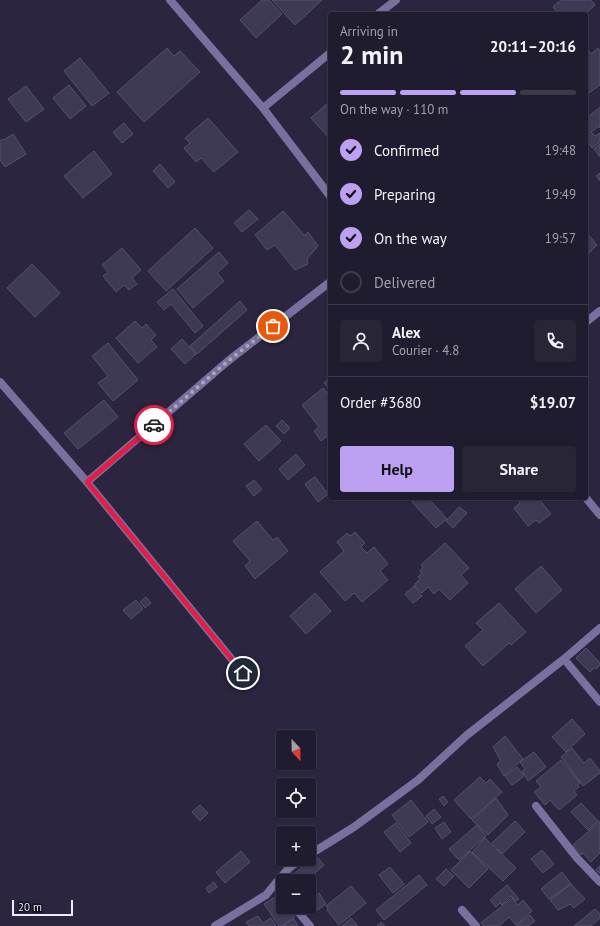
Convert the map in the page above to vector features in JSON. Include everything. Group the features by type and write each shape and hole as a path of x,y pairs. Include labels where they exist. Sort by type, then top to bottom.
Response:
{"street":[{"path":"170,0 263,108 328,193"},
{"path":"381,12 396,0"},
{"path":"263,108 328,55"},
{"path":"87,482 228,361 328,284"},
{"path":"588,320 600,311"},
{"path":"0,382 87,482 243,673"},
{"path":"588,500 600,515"},
{"path":"316,851 354,827 418,780 467,735 564,659 600,628"},
{"path":"564,659 600,702"},
{"path":"536,806 578,858 600,882"},
{"path":"215,926 266,895 291,866"},
{"path":"462,910 476,926"},
{"path":"300,914 310,926"}],"building":[{"path":"262,0 269,0 282,14 256,38 240,20"},
{"path":"272,0 322,0 295,25"},
{"path":"561,0 591,0 595,5 587,12 557,12 553,7"},
{"path":"167,48 174,56 180,51 200,72 144,122 117,92"},
{"path":"598,48 600,50 600,85 588,94 588,50 591,54"},
{"path":"80,58 109,93 92,106 64,71"},
{"path":"69,85 86,106 70,119 53,98"},
{"path":"26,86 44,109 26,122 8,99"},
{"path":"328,103 328,137 311,118"},
{"path":"600,107 600,128 599,126 591,132 595,136 600,133 600,142 592,148 588,142 588,117"},
{"path":"208,118 238,152 214,172 201,158 196,162 184,148 190,143 185,138"},
{"path":"124,123 133,134 122,143 113,132"},
{"path":"13,134 26,154 5,167 0,160 0,141"},
{"path":"600,144 600,157 594,149"},
{"path":"94,151 112,174 83,198 64,176"},
{"path":"160,164 175,182 168,188 153,171"},
{"path":"600,173 600,181 596,176"},
{"path":"249,210 258,219 242,232 234,223"},
{"path":"283,211 305,236 308,232 318,246 307,259 308,264 295,270 275,245 267,250 255,235"},
{"path":"195,228 213,248 166,291 148,271"},
{"path":"588,234 597,245 588,254"},
{"path":"122,248 141,270 132,278 137,284 129,290 124,285 116,292 103,276 108,272 102,265"},
{"path":"219,252 228,263 217,273 224,281 193,308 177,289"},
{"path":"32,264 60,293 35,317 7,288"},
{"path":"173,289 203,326 195,333 171,304 164,310 157,302"},
{"path":"240,301 247,310 197,354 190,346"},
{"path":"135,321 142,328 146,324 156,335 151,340 157,347 138,363 116,338"},
{"path":"182,339 196,354 185,364 171,349"},
{"path":"108,343 138,380 113,401 98,383 108,376 92,356"},
{"path":"328,379 328,387 324,383"},
{"path":"323,388 328,394 328,436 321,441 314,431 319,427 302,405"},
{"path":"104,400 118,417 78,449 64,433"},
{"path":"282,420 290,428 284,434 276,426"},
{"path":"266,425 281,441 259,461 244,444"},
{"path":"296,454 305,465 288,480 279,469"},
{"path":"315,477 328,494 318,502 305,484"},
{"path":"254,480 262,489 254,496 246,486"},
{"path":"414,500 430,500 447,519 436,528 412,502"},
{"path":"518,500 540,500 551,514 539,523 536,520 528,526 514,508 520,503"},
{"path":"459,507 467,513 453,528 446,521"},
{"path":"257,521 273,540 277,537 288,551 255,579 245,566 250,561 233,541"},
{"path":"355,532 365,543 361,547 367,553 374,547 388,564 380,571 388,580 362,602 354,593 345,601 320,572 344,551 337,542 347,533 350,536"},
{"path":"445,543 469,568 461,575 468,583 450,600 439,589 434,594 428,587 422,593 414,585 420,579 418,577 422,573 420,571 423,567 421,565"},
{"path":"541,566 562,590 536,613 515,589"},
{"path":"414,586 422,596 413,603 405,594"},
{"path":"315,593 331,611 306,634 290,616"},
{"path":"146,597 151,603 145,608 140,602"},
{"path":"136,600 143,609 131,619 123,610"},
{"path":"499,603 526,632 511,645 509,643 483,666 465,646 483,630 476,623"},
{"path":"586,648 600,663 596,669 594,668 590,672 576,658"},
{"path":"572,719 585,734 566,752 552,737"},
{"path":"505,736 523,759 504,776 497,764 501,761 493,747"},
{"path":"572,748 584,763 590,758 600,771 600,773 583,786 561,757"},
{"path":"534,752 546,767 528,781 522,771 525,769 520,762"},
{"path":"561,760 580,783 578,785 579,787 574,791 577,795 559,810 550,800 545,805 534,792 541,787 536,781"},
{"path":"517,767 524,776 512,785 505,776"},
{"path":"480,777 486,783 490,779 502,792 471,819 454,800"},
{"path":"443,796 448,802 444,806 439,799"},
{"path":"496,798 508,815 488,835 472,820"},
{"path":"411,800 428,822 409,837 392,815"},
{"path":"581,803 598,821 588,830 571,812"},
{"path":"200,805 208,813 200,821 192,812"},
{"path":"434,809 441,817 432,824 426,816"},
{"path":"515,821 525,832 502,854 492,843"},
{"path":"600,821 600,853 591,862 583,853 581,855 573,845"},
{"path":"444,822 451,832 442,839 435,828"},
{"path":"396,823 411,843 400,852 384,832"},
{"path":"477,825 486,836 459,860 449,849"},
{"path":"485,838 516,868 503,881 472,852"},
{"path":"542,850 554,864 543,873 531,859"},
{"path":"241,851 250,862 225,883 216,872"},
{"path":"470,851 488,869 469,888 451,870"},
{"path":"316,856 324,865 314,874 294,874 303,866 316,866"},
{"path":"600,866 600,874 596,870"},
{"path":"390,867 404,884 393,893 379,875"},
{"path":"446,869 454,876 444,886 436,879"},
{"path":"562,872 571,884 549,899 541,889"},
{"path":"419,875 427,885 384,920 376,910"},
{"path":"214,882 217,887 209,893 206,888"},
{"path":"571,884 585,899 574,908 570,904 558,910 550,900"},
{"path":"507,885 519,899 516,901 511,896 502,905 500,903 496,907 490,900"},
{"path":"351,886 366,903 339,925 327,910 328,908 326,906"},
{"path":"319,893 326,904 316,911 316,895"},
{"path":"276,896 276,914 293,914 295,917 279,926 264,904"},
{"path":"512,898 518,905 523,900 532,911 516,925 509,917 499,926 484,926 481,923"},
{"path":"595,909 600,914 600,918 591,926 574,926"},
{"path":"530,915 535,921 528,926 516,926"},
{"path":"258,916 263,923 271,918 276,926 249,926 246,922"},
{"path":"351,918 358,926 342,926"},
{"path":"294,919 298,926 282,926"},
{"path":"381,922 385,926 377,926"}],"way so far":[{"path":"154,425 228,361 273,326"}],"route":[{"path":"154,425 87,482 243,673"}]}
